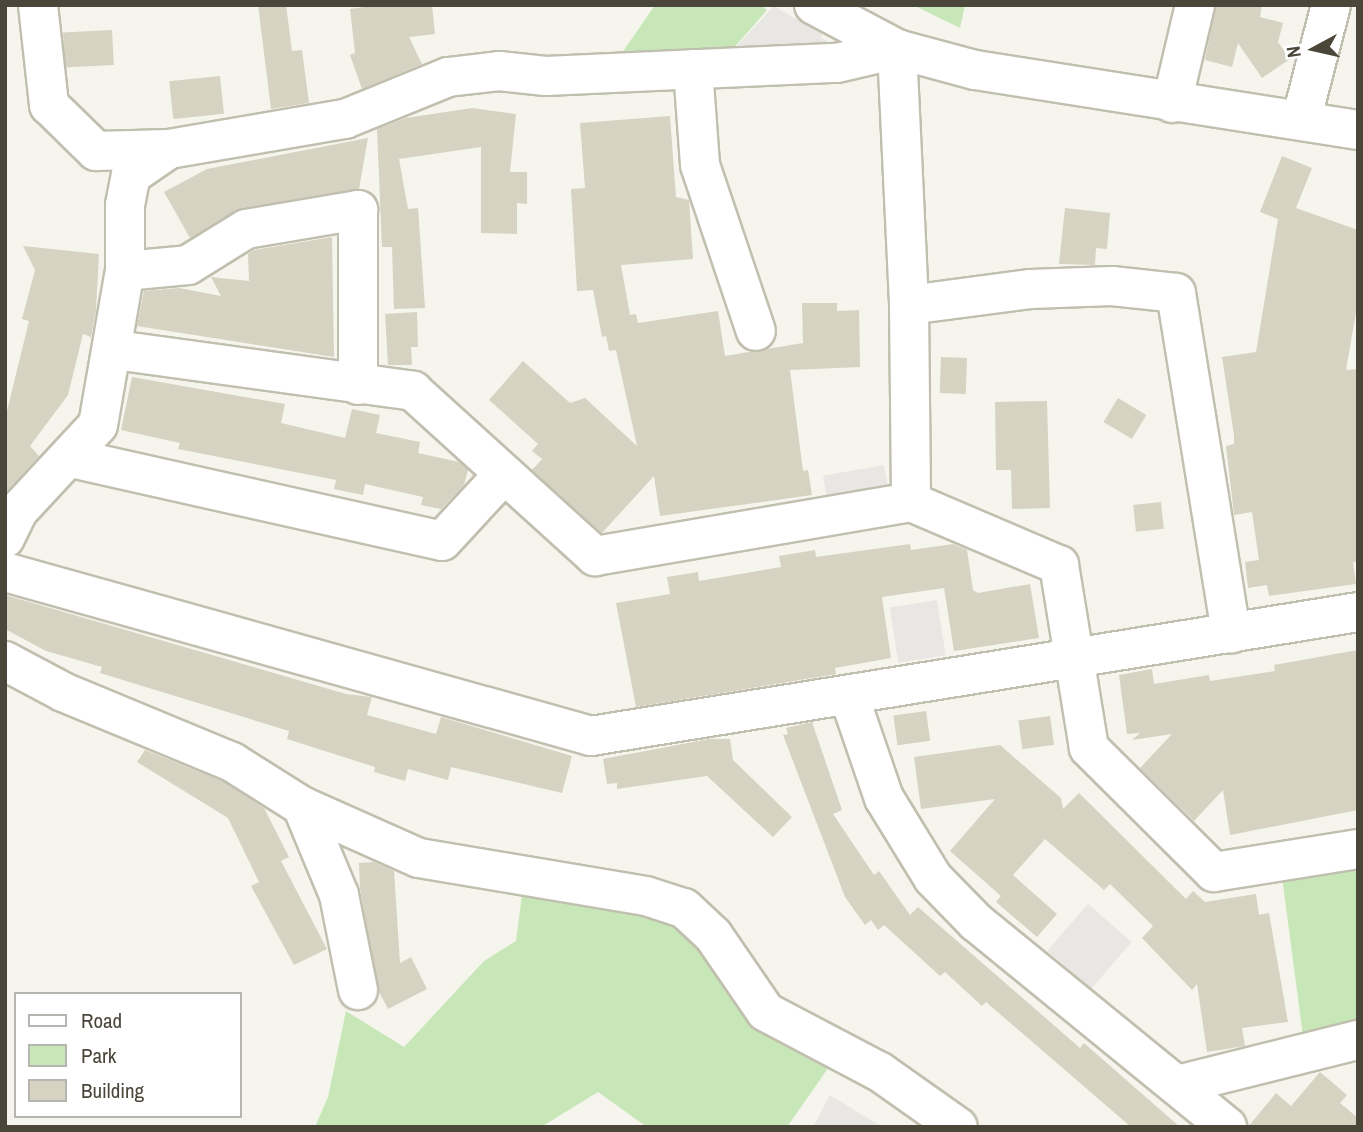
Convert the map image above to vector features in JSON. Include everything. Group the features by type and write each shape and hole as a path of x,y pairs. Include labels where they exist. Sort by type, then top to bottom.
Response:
{"street":[{"path":"38,5 49,105 96,152 169,149 345,119 448,77 499,71 546,75 837,63 897,49"},
{"path":"814,5 897,49 975,70 1172,103 1358,130"},
{"path":"1172,103 1195,5"},
{"path":"1301,121 1331,5"},
{"path":"897,49 909,304 911,502"},
{"path":"693,69 700,165 756,331"},
{"path":"5,538 18,512 98,425 115,349 125,271 125,205 131,175 169,149"},
{"path":"125,271 188,265 246,229 358,210 358,385"},
{"path":"909,304 1031,289 1112,286 1175,293 1231,634"},
{"path":"115,349 413,391 595,556 911,502 1059,565 1077,660 1089,748 1214,872 1358,849"},
{"path":"71,457 442,541 504,474"},
{"path":"5,572 591,736 1077,660 1358,612"},
{"path":"5,661 63,692 232,762 302,806 419,858 646,896 684,908 713,935 766,1012 880,1072 958,1127"},
{"path":"849,696 884,798 933,878 976,922 1227,1127"},
{"path":"302,806 339,895 358,990"},
{"path":"1177,1085 1358,1040"}],"green space":[{"path":"655,5 760,5 767,10 732,50 622,53"},
{"path":"913,5 965,5 960,28"},
{"path":"1358,864 1358,1026 1303,1036 1282,877"},
{"path":"522,895 681,914 833,1061 787,1127 647,1127 598,1092 541,1127 315,1127 328,1097 346,1011 404,1047 484,961 516,941"}],"shaded area":[{"path":"774,6 822,34 821,38 843,50 727,56"},
{"path":"884,465 889,492 828,502 823,476"},
{"path":"937,600 946,655 898,663 890,608"},
{"path":"1088,904 1132,942 1091,989 1047,951"},
{"path":"830,1095 882,1127 813,1127"}],"building":[{"path":"258,5 286,5 292,51 302,50 309,103 271,109"},
{"path":"379,5 432,5 435,34 409,37 422,64 362,89 350,55 355,53 350,9"},
{"path":"1216,5 1262,5 1260,17 1283,23 1278,42 1290,59 1262,78 1238,43 1232,67 1205,60"},
{"path":"112,30 114,65 65,68 63,33"},
{"path":"220,76 224,114 173,119 169,81"},
{"path":"472,108 516,114 510,172 527,172 527,204 517,203 517,234 481,233 481,147 399,159 408,209 418,208 425,308 394,309 392,247 382,247 377,129 406,118"},
{"path":"670,116 676,197 689,200 693,259 621,265 630,315 636,314 638,323 718,311 725,356 803,343 802,303 837,303 837,311 859,310 860,367 790,370 803,471 808,470 812,495 660,516 654,476 602,533 532,470 542,459 532,451 538,444 489,400 523,361 570,403 585,398 637,446 616,350 609,351 606,336 602,337 593,290 577,291 571,189 585,188 580,123"},
{"path":"368,138 359,189 242,208 190,238 164,192 207,169"},
{"path":"1282,156 1312,168 1296,208 1358,230 1358,301 1346,370 1358,369 1358,562 1353,562 1356,584 1269,596 1267,585 1248,588 1245,562 1259,560 1252,512 1234,515 1226,446 1234,444 1234,435 1222,357 1256,352 1278,219 1260,212"},
{"path":"1065,208 1110,213 1107,249 1096,248 1095,265 1059,264"},
{"path":"332,237 334,357 137,326 144,291 179,288 221,296 211,277 249,281 248,254 254,250"},
{"path":"23,246 99,254 96,310 91,337 83,334 68,395 30,446 39,456 5,493 5,419 29,321 22,319 35,270"},
{"path":"417,312 418,347 411,347 412,365 388,365 385,314"},
{"path":"941,357 967,358 966,394 940,393"},
{"path":"132,377 285,404 281,423 345,438 352,409 380,415 376,433 420,442 418,453 459,462 468,470 464,485 441,509 421,505 423,497 365,484 363,495 334,489 336,480 178,449 180,443 121,430"},
{"path":"1118,398 1146,415 1132,439 1104,422"},
{"path":"1047,401 1050,508 1012,509 1011,470 996,470 995,402"},
{"path":"1161,502 1164,529 1136,532 1133,505"},
{"path":"910,544 911,550 953,544 967,550 973,590 978,593 1030,584 1039,638 954,651 944,588 882,597 891,658 835,668 836,674 636,707 616,603 670,594 667,577 698,572 699,581 781,567 779,556 815,550 816,557"},
{"path":"5,595 346,694 372,697 367,715 436,734 441,717 572,756 562,793 451,767 448,780 408,769 405,781 374,772 375,767 287,739 289,731 100,673 102,667 46,651 5,629"},
{"path":"1358,650 1358,810 1230,835 1223,790 1194,821 1140,768 1172,734 1132,740 1140,733 1127,734 1119,675 1152,669 1154,684 1209,675 1210,681 1275,671 1274,665"},
{"path":"926,711 930,741 897,745 893,716"},
{"path":"1050,716 1054,745 1022,749 1018,720"},
{"path":"812,722 842,810 833,814 874,875 879,871 910,915 918,907 1080,1048 1084,1043 1180,1127 1131,1127 986,1002 982,1006 945,972 940,976 884,925 878,930 871,920 865,925 845,897 783,735 788,734 786,728"},
{"path":"709,739 730,739 733,760 792,817 773,837 707,776 617,789 617,783 607,784 603,759"},
{"path":"1000,745 1061,798 1063,809 1079,793 1186,899 1193,891 1205,902 1256,894 1259,915 1269,913 1288,1022 1242,1028 1245,1046 1207,1052 1197,984 1192,990 1142,938 1153,926 1110,884 1104,890 1045,839 1013,875 1057,914 1037,937 996,902 1001,896 950,851 995,799 921,809 914,757"},
{"path":"145,750 222,781 264,808 289,857 281,861 327,949 294,965 251,886 259,882 228,818 137,762"},
{"path":"374,862 394,871 400,963 411,957 427,989 388,1009 379,992 360,889 359,863"},
{"path":"1320,1072 1347,1095 1340,1103 1358,1118 1358,1127 1248,1127 1276,1093 1291,1106"}]}
